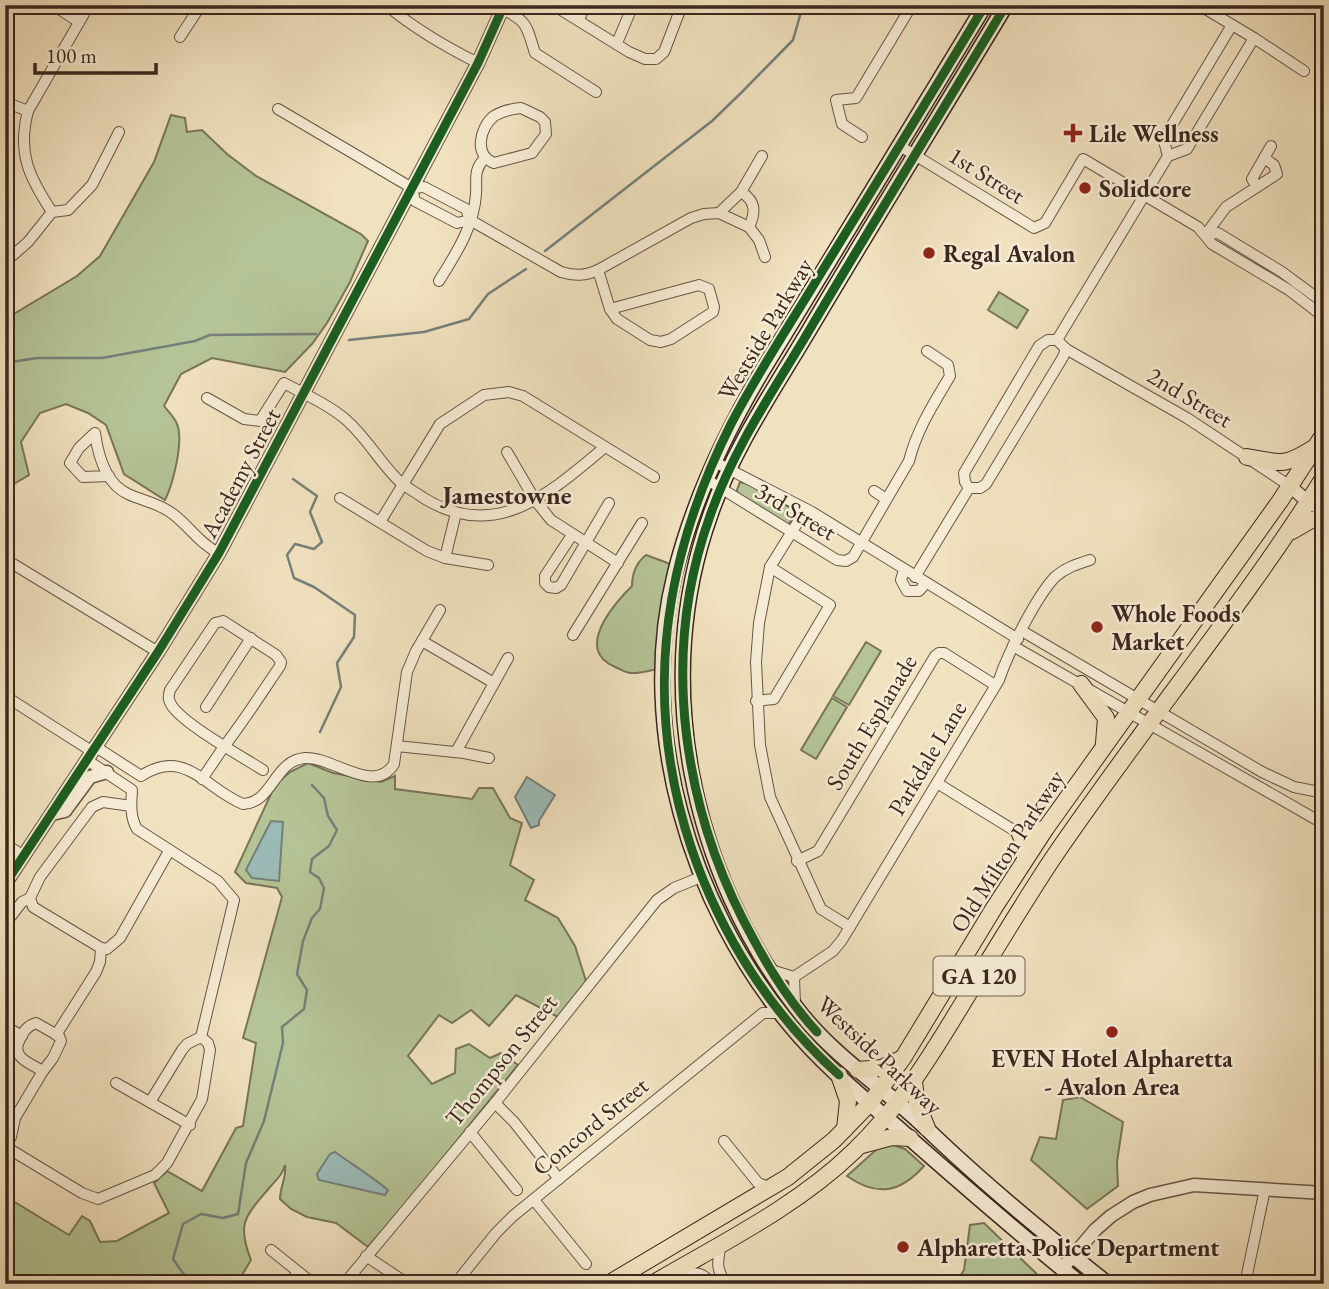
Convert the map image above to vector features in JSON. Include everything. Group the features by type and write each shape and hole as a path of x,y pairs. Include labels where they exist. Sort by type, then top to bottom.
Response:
{"highway":[{"path":"1247,457 1285,463 1294,460 1320,440"},
{"name":"Old Milton Parkway","path":"658,1280 814,1185 860,1146 886,1118 914,1082 1144,711 1320,440"},
{"name":"Old Milton Parkway","path":"608,1284 805,1164 870,1103 903,1058 1025,859 1103,748 1144,711 1315,497 1324,477"},
{"path":"1284,537 1311,520 1324,518"},
{"path":"1080,684 1106,718 1103,748"},
{"path":"1025,859 1025,845 1020,834 1046,828"},
{"path":"858,1070 882,1068 903,1058"},
{"path":"838,1075 848,1101 845,1129"},
{"path":"914,1082 916,1102 926,1128"},
{"path":"860,1146 892,1137 909,1138"}],"main road":[{"name":"Westside Parkway","path":"985,5 761,373 713,461 686,533 674,576 665,645 664,686 669,764 674,791 701,877 730,937 779,1013 838,1075 1080,1284"},
{"name":"Westside Parkway","path":"1006,5 729,468 709,517 698,558 687,616 683,704 688,754 714,858 737,910 770,970 796,1007 825,1040 858,1070 1108,1284"},
{"path":"701,877 713,878 738,927 754,940"}],"street":[{"path":"53,5 79,22"},
{"path":"52,212 28,170 24,155 23,140 28,111 89,5"},
{"path":"180,37 201,5"},
{"path":"386,5 418,31 478,63"},
{"path":"553,5 645,59 656,59 664,52 682,5"},
{"path":"579,20 585,5"},
{"path":"617,43 633,5"},
{"path":"862,136 842,124 835,100 856,98 912,5"},
{"path":"1199,5 1304,71"},
{"path":"502,6 527,25 536,53 596,92"},
{"name":"Academy Street","path":"5,884 158,652 219,553 478,63 502,6"},
{"path":"1168,156 1164,141 1166,135 1232,25"},
{"path":"970,488 965,482 964,473 1039,346 1048,340 1057,341 1168,156 1187,149 1254,38"},
{"path":"5,102 28,111"},
{"path":"521,108 545,122 546,134 532,153 494,163 485,158 480,149 481,140 487,124 496,114 521,108"},
{"path":"278,109 412,188 424,187 466,209 470,220"},
{"path":"5,262 28,242 52,212 68,210 92,185 119,132"},
{"name":"1st Street","path":"900,146 1034,228 1045,223 1083,159 1198,227 1212,244 1289,290 1324,317"},
{"path":"1257,186 1252,179 1271,146"},
{"path":"719,213 741,192 762,156"},
{"path":"439,281 463,242 476,196 476,169 485,158"},
{"path":"1206,234 1226,207 1277,174 1273,164 1264,158"},
{"path":"412,188 415,201 457,223 470,220 561,272 579,275 598,270 691,218 704,214 719,213 749,227 759,240 765,257"},
{"path":"741,192 749,197 754,205 755,215 749,227"},
{"name":"1st Street","path":"1206,234 1218,233 1282,272 1324,303"},
{"path":"598,270 610,309 617,319 650,340 671,340 709,317 714,307 709,289 699,285 610,309"},
{"name":"2nd Street","path":"1057,341 1066,349 1187,418 1290,486"},
{"path":"970,488 980,488 986,484 1066,349"},
{"path":"862,543 909,461 913,443 923,422 950,376 948,365 927,351"},
{"path":"207,398 252,421 260,421 284,383 346,419 387,469 403,484 434,505 456,513 477,516 498,515 517,510 535,500 605,447"},
{"path":"380,522 440,424 476,399 493,392 509,392 523,396 654,477"},
{"path":"109,476 83,477 70,463 79,448 95,433 97,447 109,476 118,488 170,511 203,544 219,553"},
{"path":"507,452 535,500 551,520 618,563"},
{"name":"3rd Street","path":"713,461 806,509 1018,639 1144,711"},
{"name":"3rd Street","path":"706,479 841,561 853,557 862,543"},
{"path":"1290,486 1315,497 1324,510"},
{"path":"915,577 970,488"},
{"path":"874,491 886,499"},
{"path":"340,498 427,551 445,558 488,565"},
{"path":"572,535 545,576 545,583 549,587 556,588 561,585 609,503"},
{"path":"806,509 770,567 759,623 756,701 760,745 770,796 797,861 821,909 850,927"},
{"path":"445,558 456,513"},
{"path":"573,635 642,523"},
{"name":"Parkdale Lane","path":"794,977 833,951 850,927 995,685 1044,592 1056,576 1069,567 1090,560"},
{"path":"5,562 13,564 158,652"},
{"path":"756,701 775,699 830,605 770,567"},
{"path":"904,570 901,580 907,591 919,591 926,583"},
{"path":"5,696 92,753 141,776 150,770 177,765 234,801 253,804 263,796 283,768 298,759 322,760 355,773 382,776 388,773 397,746 407,672 440,610"},
{"path":"202,779 225,745 280,666 281,662 276,654 223,621 215,623 170,690 170,702 181,716 225,745 263,769"},
{"path":"206,708 251,638"},
{"name":"3rd Street","path":"1018,639 1080,684 1144,711"},
{"path":"422,640 494,683"},
{"name":"South Esplanade","path":"797,861 818,850 935,656 944,653 995,685"},
{"path":"456,752 508,658"},
{"path":"1144,711 1294,787 1324,793"},
{"path":"1144,711 1324,824"},
{"path":"397,746 489,758"},
{"path":"92,753 107,772 132,790 133,822 137,829 218,881 234,900 201,1037 187,1044 150,1102"},
{"path":"52,814 65,811 90,777 107,772"},
{"path":"937,783 1020,834"},
{"path":"5,924 22,902 30,898 40,877 92,807 103,802 131,806"},
{"path":"5,844 24,856"},
{"path":"30,898 33,907 101,948 111,947 120,938 169,851"},
{"name":"Thompson Street","path":"344,1284 495,1103 657,900 674,888 701,877"},
{"path":"57,1035 96,972 101,948"},
{"path":"770,970 794,977 796,1007"},
{"path":"768,996 763,1013 779,1013"},
{"name":"Concord Street","path":"455,1284 496,1233 763,1013"},
{"path":"43,1071 18,1055 16,1045 27,1028 36,1023 57,1035 61,1039 60,1044 15,1118 6,1147 82,1193 98,1199 108,1197 160,1171 190,1125 202,1099 210,1050 208,1043 201,1037"},
{"path":"5,1026 22,1035"},
{"path":"116,1083 190,1125"},
{"path":"495,1103 523,1131 559,1179"},
{"path":"470,1132 517,1190"},
{"path":"724,1141 761,1190"},
{"path":"1062,1269 1111,1216 1150,1195 1194,1185 1324,1193"},
{"path":"1245,1284 1265,1189"},
{"path":"534,1200 586,1264"},
{"path":"722,1242 716,1263 726,1284"},
{"path":"271,1250 311,1282"},
{"path":"366,1256 408,1284"},
{"path":"658,1280 696,1271 706,1275 711,1284"},
{"path":"289,1284 298,1272"}],"green space":[{"path":"171,115 185,118 187,132 202,130 256,176 361,234 368,241 350,282 312,344 285,372 212,358 181,374 164,406 179,431 174,473 165,500 124,474 106,425 88,413 66,404 40,413 21,442 29,475 5,489 5,315 12,315 77,276 100,256 154,162"},
{"path":"999,292 1028,310 1017,328 988,310"},
{"path":"740,482 755,486 792,509 796,515 787,526 738,495"},
{"path":"646,555 673,565 659,669 629,673 603,659 598,650 597,639 607,615 632,586 635,569"},
{"path":"866,642 881,651 849,705 833,696"},
{"path":"832,698 847,707 816,759 801,750"},
{"path":"308,763 333,773 381,782 395,776 395,789 472,799 479,788 493,788 510,818 522,823 510,865 534,880 525,900 558,918 575,946 586,981 558,1017 516,995 489,1026 471,1010 452,1023 439,1015 408,1056 432,1084 455,1073 456,1049 469,1044 490,1058 501,1053 518,1065 440,1165 368,1247 336,1223 307,1217 291,1209 280,1199 285,1165 246,1220 244,1237 251,1260 242,1275 215,1284 5,1284 5,1213 13,1201 69,1235 82,1216 90,1221 100,1242 117,1241 169,1213 154,1183 167,1171 202,1191 236,1128 243,1126 256,1043 243,1038 282,897 277,888 246,883 235,872 275,785 290,772"},
{"path":"1080,1097 1123,1122 1117,1162 1118,1186 1087,1209 1031,1160 1040,1137 1056,1139 1063,1100"},
{"path":"890,1144 905,1149 924,1166 906,1182 888,1189 868,1187 847,1176 877,1149"},
{"path":"984,1223 1043,1280 1040,1284 955,1284 964,1270 970,1225"}],"water":[{"path":"527,777 555,795 539,825 531,828 515,797"},
{"path":"271,821 283,822 279,881 252,878 246,870"},
{"path":"335,1152 388,1190 385,1195 319,1180 317,1174 330,1154"}],"waterway":[{"path":"545,251 712,121 793,40 803,5"},
{"path":"349,340 424,332 469,319 488,294 526,269"},
{"path":"5,363 37,358 102,358 195,341 210,335 316,334"},
{"path":"293,479 317,496 310,512 322,542 314,549 295,544 287,555 294,578 314,587 355,615 354,637 337,663 341,687 320,732"},
{"path":"182,1284 185,1276 173,1259 183,1224 201,1214 223,1218 238,1214 246,1163 264,1121 283,1043 282,1027 304,1009 307,990 297,974 303,941 312,918 320,909 324,888 319,878 310,872 312,859 329,846 337,830 328,816 324,798 312,785"}],"cycle path":[{"path":"5,884 158,652 219,553 478,63 504,5"},
{"path":"839,1075 791,1026 751,972 704,882 676,795 667,740 664,686 667,633 675,580 689,528 707,476 731,424 763,367 985,5"},
{"path":"817,1032 775,977 755,942 730,893 710,841 686,734 683,679 685,624 694,570 719,491 742,443 1006,5"}],"place":[{"name":"Lile Wellness","path":"1073,133"},
{"name":"Solidcore","path":"1085,188"},
{"name":"Regal Avalon","path":"929,253"},
{"name":"Whole Foods Market","path":"1097,627"},
{"name":"EVEN Hotel Alpharetta - Avalon Area","path":"1112,1032"},
{"name":"Alpharetta Police Department","path":"903,1247"}],"district":[{"name":"Jamestowne","path":"507,495"}]}
